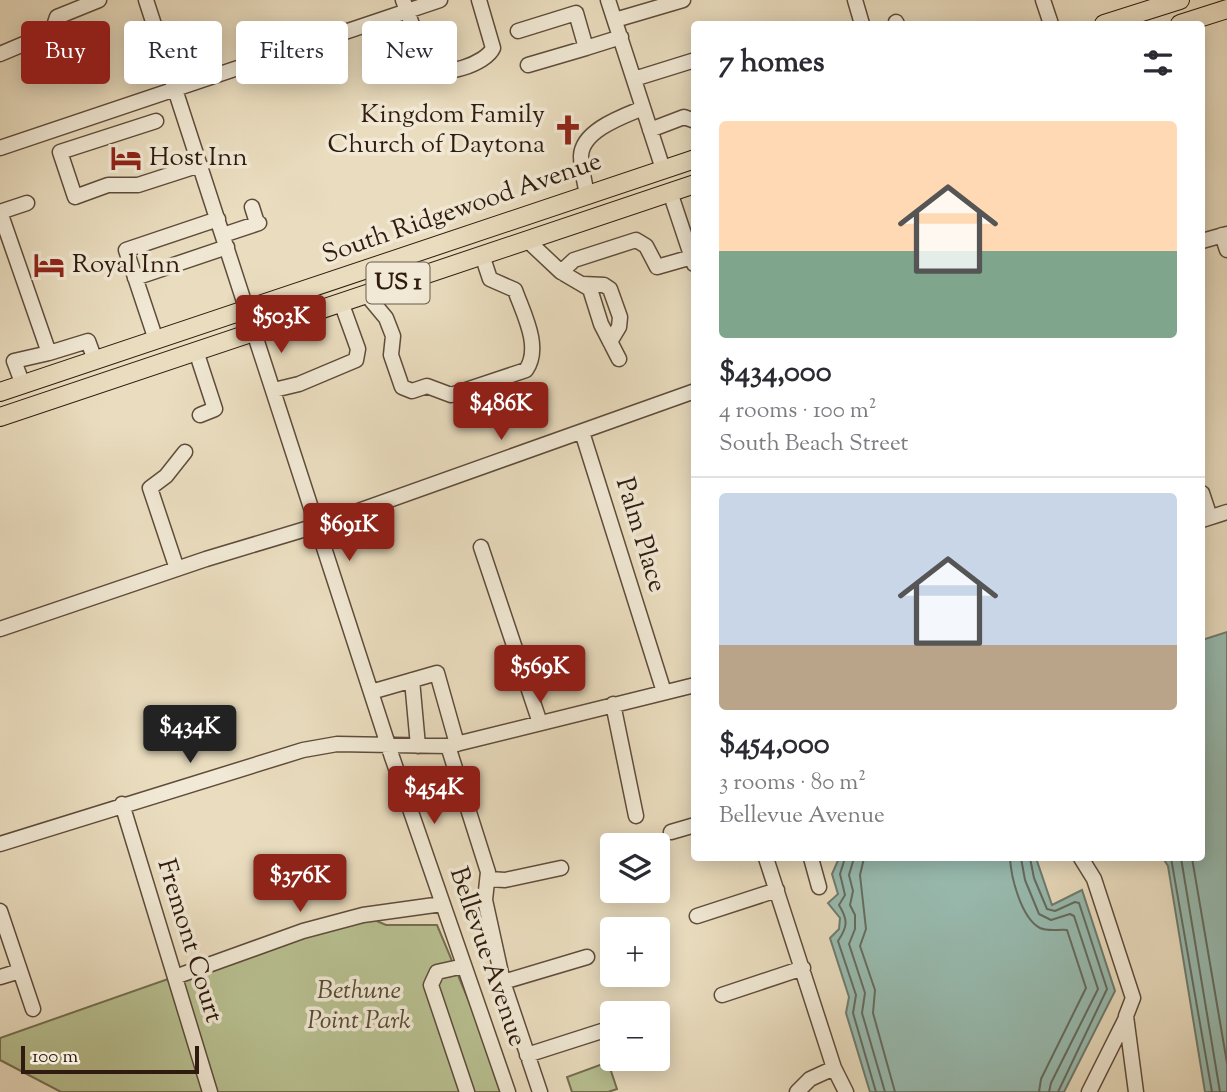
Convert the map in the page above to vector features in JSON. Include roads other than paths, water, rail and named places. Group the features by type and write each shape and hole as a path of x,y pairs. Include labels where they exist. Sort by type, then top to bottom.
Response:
{"main road":[{"path":"1109,21 1131,8 1180,0"},
{"path":"1191,21 1227,9"},
{"name":"US 1","path":"663,169 691,160"},
{"path":"628,206 657,182 663,169"},
{"name":"South Ridgewood Avenue","path":"0,392 663,169"},
{"path":"670,192 678,178 691,169"},
{"name":"US 1","path":"670,192 691,185"},
{"name":"South Ridgewood Avenue","path":"0,417 670,192"}],"street":[{"path":"0,54 52,32 57,17 99,0"},
{"name":"Bellevue Avenue","path":"146,0 319,525 388,747 508,1092"},
{"path":"0,148 175,89 405,5 440,0"},
{"path":"405,5 428,68 445,74 484,58 494,48 480,0"},
{"path":"608,0 663,169"},
{"path":"615,20 683,0"},
{"path":"855,0 861,21"},
{"path":"1042,0 1050,21"},
{"path":"519,30 576,13 586,48"},
{"path":"528,65 621,37"},
{"path":"634,79 691,61"},
{"path":"682,102 691,120"},
{"path":"587,195 581,156 583,148 606,122 643,108"},
{"path":"650,130 684,117 691,120"},
{"path":"156,121 60,152 75,197 113,184 138,185 200,165"},
{"path":"670,192 691,255"},
{"path":"27,203 0,212 55,351 69,369"},
{"path":"135,278 225,241 258,223 252,207"},
{"path":"156,340 126,250 218,219"},
{"path":"1205,240 1225,234 1227,250"},
{"path":"527,240 561,272 590,289 619,359"},
{"path":"561,272 574,260 636,240 646,246 657,267 691,261"},
{"path":"366,294 386,318 393,337 391,355 402,387 412,391 427,386 452,395 526,370 532,362 532,341 515,290 490,279 482,255"},
{"path":"274,390 299,384 356,360 358,349 341,302"},
{"path":"23,384 15,361 88,341 95,360"},
{"path":"196,351 215,409 200,415"},
{"path":"0,629 177,569 319,525 691,392"},
{"name":"Palm Place","path":"582,432 664,692"},
{"path":"177,569 150,488 166,476 185,452"},
{"path":"1206,519 1227,512"},
{"path":"481,547 541,723"},
{"path":"371,692 437,673 452,745 488,872 485,900 503,982 540,1092"},
{"path":"412,680 418,746"},
{"path":"0,844 303,750 337,744 388,747 452,745 691,686"},
{"path":"613,704 636,816"},
{"name":"Fremont Court","path":"122,804 210,1092"},
{"path":"671,832 691,826"},
{"path":"767,861 834,1069 846,1092"},
{"path":"812,861 819,887"},
{"path":"1083,861 1094,879 1133,998 1090,1092"},
{"path":"488,879 505,880 561,868"},
{"path":"697,916 777,890"},
{"path":"175,977 303,931 353,918 442,904"},
{"path":"0,911 5,940 20,971 33,1009"},
{"path":"503,982 587,957"},
{"path":"464,966 438,972 431,985 467,1092"},
{"path":"722,995 803,968"},
{"path":"0,977 20,971"},
{"path":"1126,1016 1136,1092"},
{"path":"527,1055 600,1033"},
{"path":"797,1092 810,1079 834,1069"}],"water":[{"path":"1227,632 1227,1092 1205,1092 1168,866 1165,861 1205,861 1205,639"},
{"path":"838,861 1037,861 1052,905 1082,890 1115,991 1064,1092 870,1092 846,1013 849,997 830,938 839,929 840,918 828,903 838,894 832,874"}],"place":[{"name":"Kingdom Family Church of Daytona","path":"568,130"},
{"name":"Host Inn","path":"126,158"},
{"name":"Royal Inn","path":"49,265"}],"park label":[{"name":"Bethune Point Park","path":"359,1006"}]}
